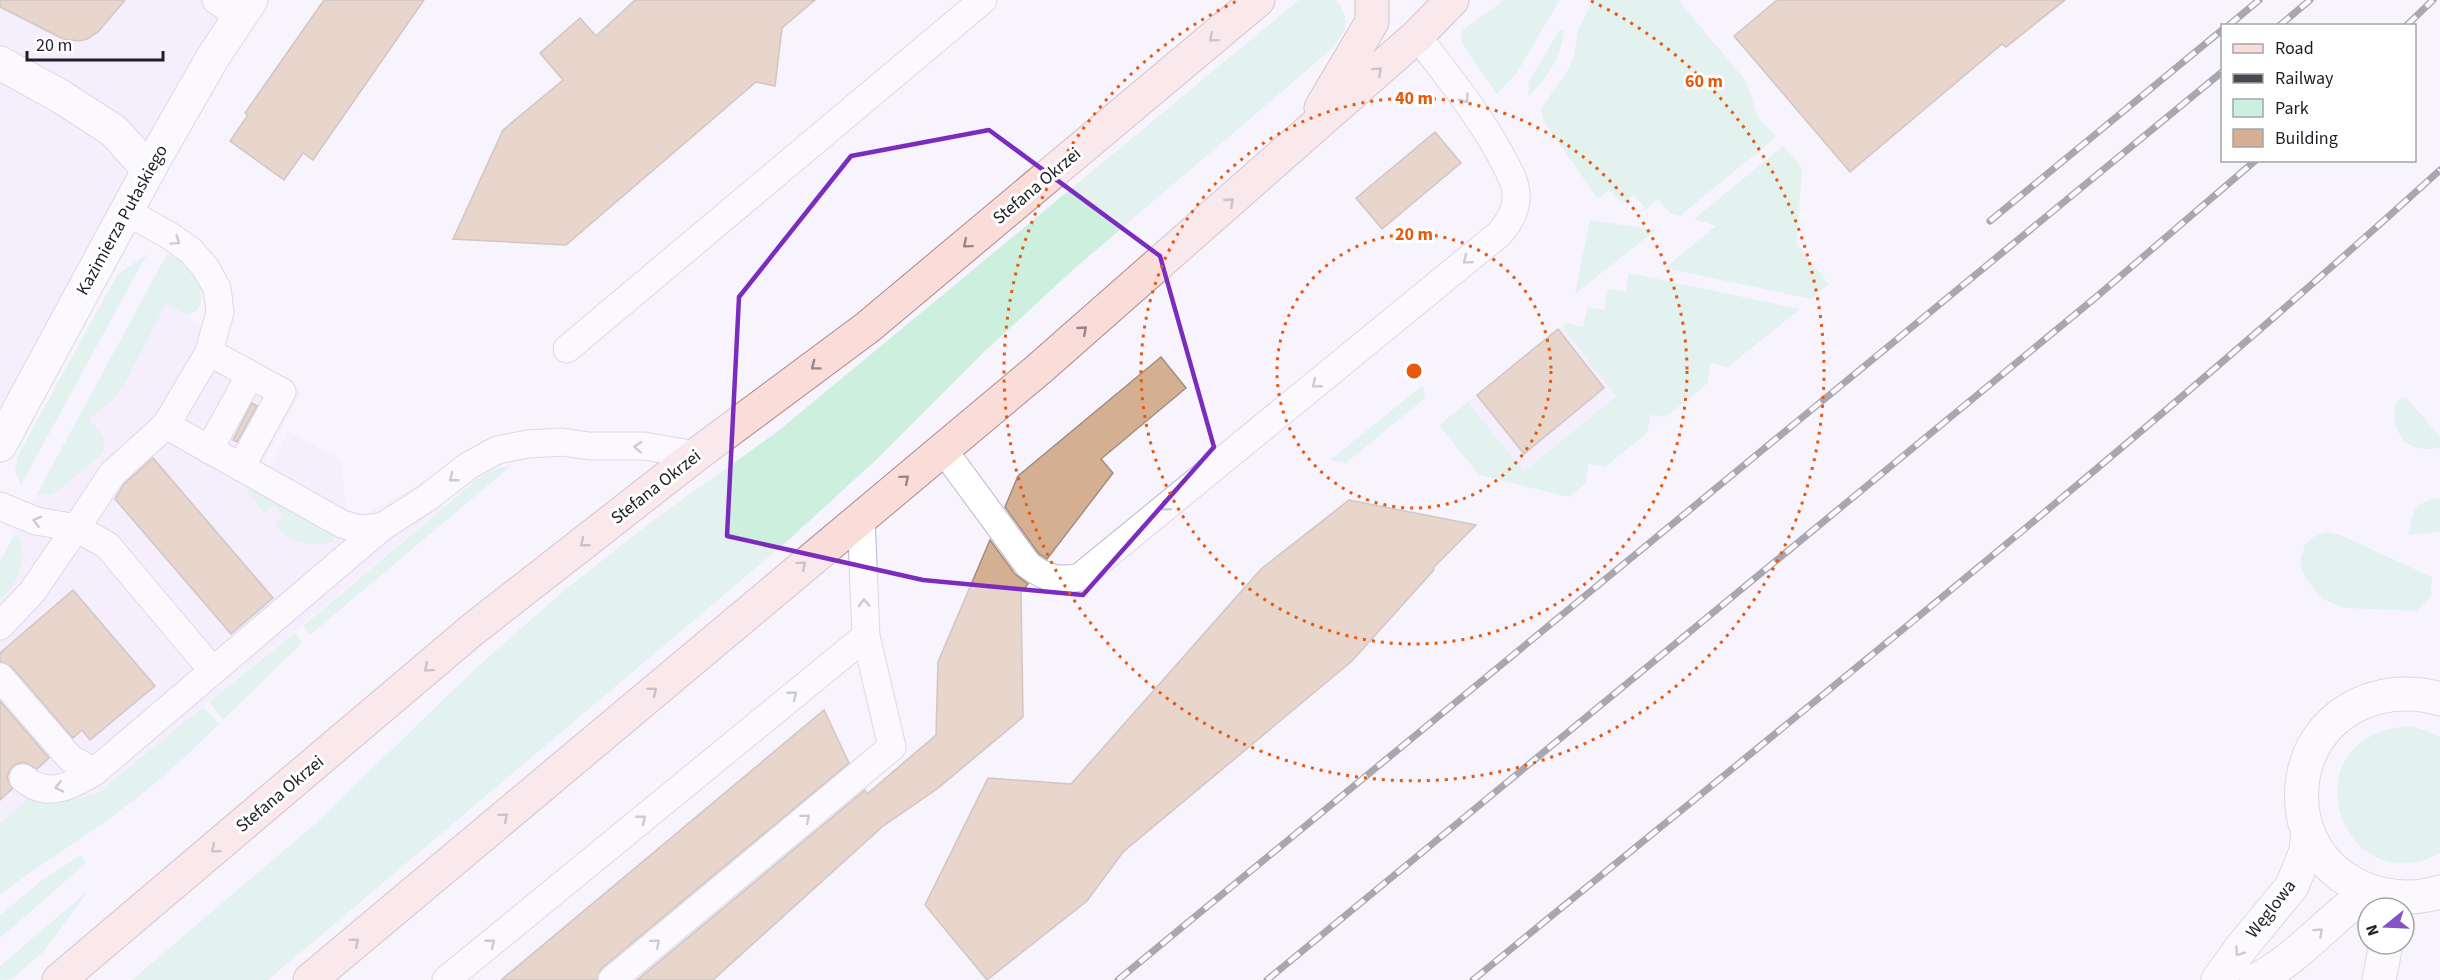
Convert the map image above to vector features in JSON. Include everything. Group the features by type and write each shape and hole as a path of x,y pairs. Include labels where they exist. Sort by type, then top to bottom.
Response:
{"main road":[{"name":"Stefana Okrzei","path":"59,980 472,630 696,455 868,327 1258,0"},
{"path":"1303,138 1372,22 1372,0"},
{"path":"310,980 1039,369 1303,138 1417,36 1452,0"}],"street":[{"name":"Kazimierza Pułaskiego","path":"0,445 126,211 213,57 236,6"},
{"path":"0,63 60,96 114,130 149,170"},
{"path":"2374,896 2349,882 2332,868 2318,850 2308,831 2303,809 2302,786 2307,764 2316,744 2329,725 2346,710 2363,701 2381,695 2410,693 2440,698"},
{"name":"Węglowa","path":"2218,980 2292,886 2306,851 2308,831"},
{"path":"2416,897 2440,892"},
{"path":"2256,980 2294,955 2344,910 2356,906"},
{"path":"2379,980 2384,956"}],"lane":[{"path":"567,350 983,0"},
{"path":"942,448 1028,566 1040,575 1054,579 1080,577 1499,234 1509,224 1515,208 1516,191 1511,174 1484,124 1417,36"},
{"path":"0,626 33,592 112,474 166,425 209,352 220,312 216,288 205,267 191,251 170,236 126,211"},
{"path":"209,352 282,392 241,467"},
{"path":"209,450 250,375"},
{"path":"166,425 342,524 360,529 382,527"},
{"path":"23,778 33,787 50,790 75,784 94,772 382,527 427,498 468,466 497,450 528,444 562,442 589,446 644,446 696,455"},
{"path":"0,506 36,521 76,528 107,545 213,671"},
{"path":"612,980 892,747 866,636 861,516"},
{"path":"446,980 866,636"},
{"path":"0,677 70,758 94,772"}],"highlighted area":[{"path":"989,130 1160,256 1214,447 1083,595 923,580 727,536 739,297 851,156"}],"shaded area":[{"path":"0,0 251,0 0,445"},
{"path":"166,304 187,315 230,354 301,393 264,461 265,467 270,466 288,431 341,460 346,510 366,514 424,481 442,508 105,788 85,797 45,803 28,799 0,823 0,599 6,594 20,571 20,541 18,536 13,537 37,494 50,495 58,491 102,454 89,419 115,398 123,387"},
{"path":"1562,327 1616,395 1524,471 1468,402"}],"green space":[{"path":"1299,0 1336,0 1345,15 1345,28 1327,53 1075,268 985,351 876,460 784,544 268,980 132,980 316,823 476,668 567,588 659,516 777,432"},
{"path":"1504,0 1560,0 1516,74 1497,94 1465,48 1460,36 1463,30"},
{"path":"1593,0 1678,0 1746,81 1758,117 1776,137 1680,216 1671,214 1658,199 1646,209 1634,195 1623,204 1609,190 1598,199 1544,122 1541,108 1565,75 1574,56 1578,30"},
{"path":"1559,31 1564,31 1562,42 1556,60 1529,97 1528,83"},
{"path":"1783,146 1802,168 1797,244 1829,284 1811,299 1665,268 1716,226 1694,219"},
{"path":"1590,220 1656,230 1575,294"},
{"path":"147,254 21,485 15,472 17,457 117,275"},
{"path":"167,254 182,263 195,276 201,292 198,310 187,315 166,304 123,387 115,398 89,419 104,439 102,454 58,491 50,495 37,494"},
{"path":"1629,273 1800,309 1728,367 1711,363 1708,383 1666,417 1651,415 1647,433 1605,467 1589,464 1586,483 1569,497 1479,475 1439,425 1468,402 1524,471 1616,396 1562,327 1566,323 1583,327 1588,307 1604,310 1608,289 1625,292"},
{"path":"1423,385 1425,398 1346,463 1330,460"},
{"path":"2402,397 2407,398 2440,437 2440,447 2421,448 2403,441 2394,418 2395,406"},
{"path":"512,465 310,635 303,626 476,480 492,470"},
{"path":"252,487 333,532 333,541 316,545 301,543 287,536 275,525 283,516 275,505 265,514 247,492"},
{"path":"2440,498 2440,532 2408,535 2413,513 2419,505"},
{"path":"2326,532 2340,535 2432,577 2431,596 2416,611 2345,608 2322,599 2305,577 2300,563 2305,544 2315,536"},
{"path":"18,536 22,553 20,570 17,579 0,599 0,561 13,537"},
{"path":"294,633 303,642 223,720 209,702"},
{"path":"203,707 219,724 184,758 121,810 0,895 0,823 28,799 45,803 85,797 99,792"},
{"path":"2411,726 2440,737 2440,853 2405,863 2376,857 2353,839 2340,813 2337,784 2347,757 2371,736"},
{"path":"81,855 86,863 0,938 0,915 42,880"},
{"path":"89,890 43,952 11,979 0,980 0,966"}],"building":[{"path":"0,0 125,0 98,32 79,41 63,39 0,7"},
{"path":"324,0 424,0 313,160 303,153 284,180 230,141 248,115 245,113"},
{"path":"635,0 815,0 782,28 775,86 756,82 566,245 453,239 503,130 563,80 540,53 580,18 596,36"},
{"path":"1777,0 2065,0 2006,47 2002,44 1850,172 1734,36"},
{"path":"1435,132 1461,163 1382,229 1356,198"},
{"path":"1558,329 1604,388 1524,454 1477,395"},
{"path":"1161,357 1186,388 1101,459 1113,473 1047,559 1039,554 1005,507 1018,476"},
{"path":"252,403 257,406 237,442 233,440"},
{"path":"153,458 273,598 231,634 115,499 124,484"},
{"path":"1349,500 1476,525 1433,568 1434,570 1352,661 1123,852 1087,901 987,980 925,905 988,778 1071,784 1261,569"},
{"path":"990,540 1015,574 1028,584 1021,593 1023,717 937,789 882,827 713,980 637,980 865,790 867,794 936,735 938,662"},
{"path":"73,590 155,686 90,740 82,730 73,738 12,667 0,662 0,653"},
{"path":"0,701 49,758 37,769 24,762 11,768 7,777 12,789 0,800"},
{"path":"824,710 849,763 602,968 597,980 501,980"}],"railway":[{"path":"2230,24 2259,0"},
{"path":"2281,24 2310,0"},
{"path":"2408,24 2433,0"},
{"path":"1990,221 2221,31"},
{"path":"1118,980 2221,73"},
{"path":"1267,980 2095,298 2254,162"},
{"path":"1473,980 2083,480 2322,275 2440,170"}]}
